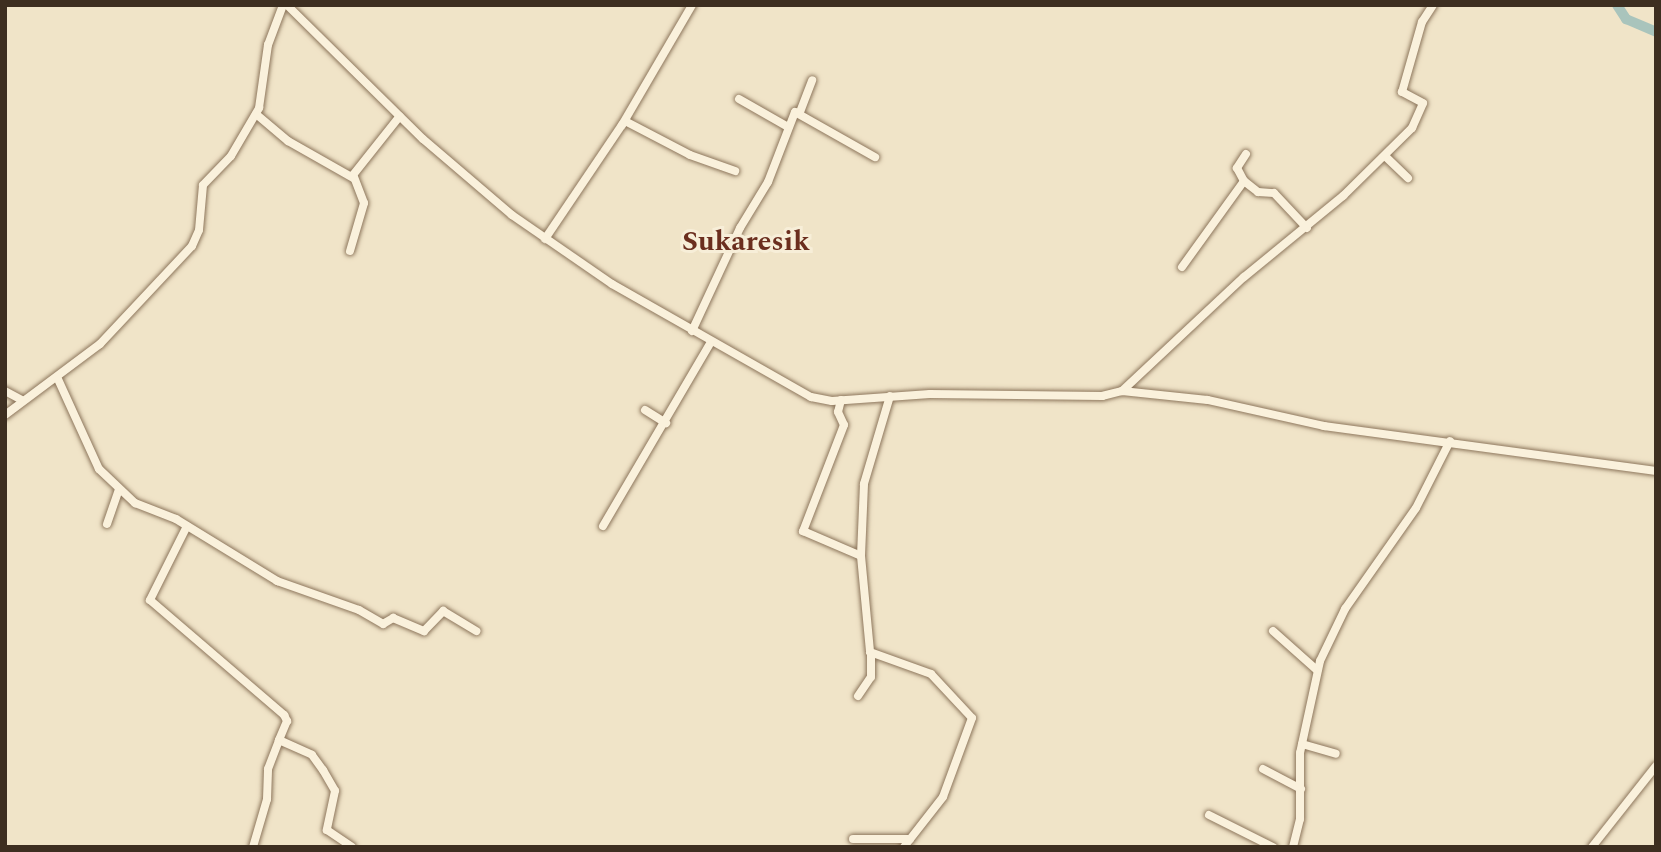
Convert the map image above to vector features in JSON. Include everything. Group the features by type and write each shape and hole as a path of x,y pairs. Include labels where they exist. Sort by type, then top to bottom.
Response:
{"street":[{"path":"5,415 100,344 192,246 199,230 203,185 231,156 256,114 267,73 268,44 285,5 444,158 545,239 692,331 811,397 841,400 890,397 1102,396 1122,391 1208,400 1324,426 1656,471"},
{"path":"545,239 625,121 692,5"},
{"path":"1122,391 1188,327 1307,228 1385,156 1423,109 1421,102 1402,92 1422,22 1433,5"},
{"path":"800,112 812,80"},
{"path":"738,99 788,127"},
{"path":"692,331 740,228 768,182 795,112 800,112 875,157"},
{"path":"256,114 288,141 353,178 364,203 350,251"},
{"path":"353,178 400,116"},
{"path":"625,121 690,155 735,171"},
{"path":"1246,154 1237,168 1244,181 1258,192 1274,193 1307,228"},
{"path":"1385,156 1408,178"},
{"path":"1182,267 1244,181"},
{"path":"603,526 666,423 711,342"},
{"path":"57,377 99,469 135,503 187,526 277,581 359,610 383,624 391,618 424,631 443,611 476,631"},
{"path":"5,391 22,400"},
{"path":"858,696 871,677 861,556 864,484 890,397"},
{"path":"841,400 838,412 844,425 803,531 861,556"},
{"path":"645,410 666,423"},
{"path":"1293,847 1301,789 1302,744 1317,670 1345,609 1416,508 1450,441"},
{"path":"107,524 120,490"},
{"path":"187,526 150,600 284,715 286,721 269,767 267,799 253,847"},
{"path":"1273,631 1317,670"},
{"path":"853,839 907,843 943,797 972,718 931,674 871,654"},
{"path":"279,740 312,755 323,770 335,791 327,830 352,847"},
{"path":"1302,744 1336,754"},
{"path":"1592,847 1656,766"},
{"path":"1263,769 1301,789"},
{"path":"1209,815 1273,847"}],"waterway":[{"path":"1617,5 1626,19 1656,32"}],"district":[{"name":"Sukaresik","path":"746,242"}]}
